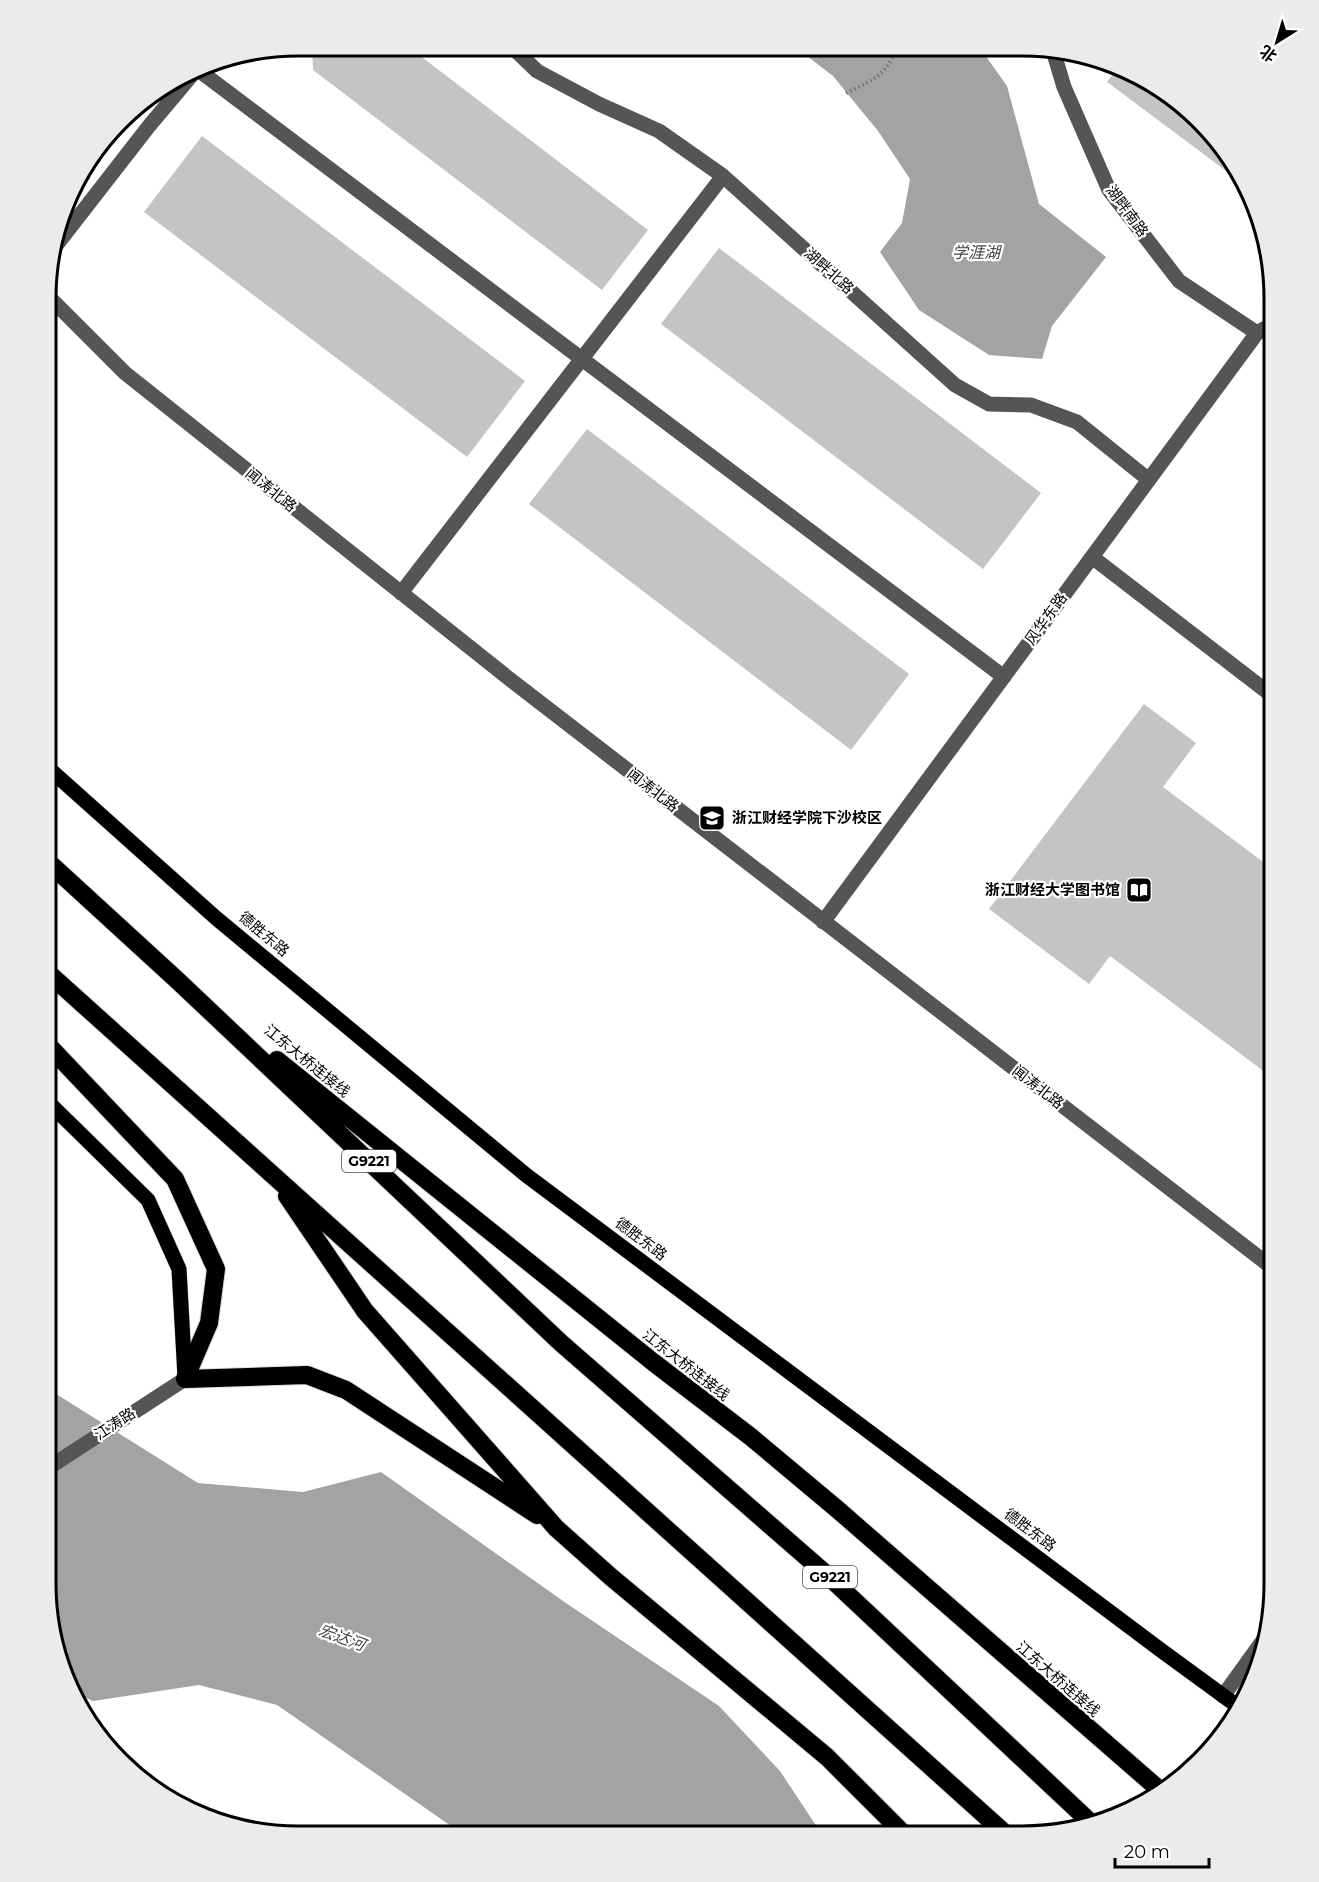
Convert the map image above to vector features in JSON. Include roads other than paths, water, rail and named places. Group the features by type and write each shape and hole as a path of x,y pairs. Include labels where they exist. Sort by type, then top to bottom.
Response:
{"highway":[{"name":"江东大桥连接线","path":"56,869 177,980 561,1343 826,1574 1085,1818"},
{"path":"56,980 997,1826"},
{"name":"江东大桥连接线","path":"177,980 653,1362 751,1437 1155,1786"},
{"path":"56,1054 175,1179 216,1269 209,1323 185,1379 307,1375 346,1390 556,1528"},
{"path":"271,1172 365,1311 556,1528 611,1577 827,1756 896,1826"}],"main road":[{"name":"德胜东路","path":"56,775 216,918 526,1175 1233,1703"},
{"path":"56,1110 148,1200 179,1269 185,1379"}],"street":[{"name":"湖畔北路","path":"521,56 537,71 599,104 659,131 723,176 955,385 989,404 1030,405 1077,422 1149,480"},
{"name":"湖畔南路","path":"1055,58 1064,87 1109,190 1179,281 1257,333"},
{"path":"204,74 1004,677"},
{"path":"64,235 186,82"},
{"path":"402,593 723,176"},
{"name":"闻涛北路","path":"56,304 125,373 507,677 1264,1261"},
{"name":"风华东路","path":"823,922 1257,333 1264,329"},
{"path":"1092,556 1264,689"},
{"name":"江涛路","path":"56,1463 185,1379"},
{"path":"1223,1696 1253,1654"}],"water":[{"name":"学涯湖","path":"807,56 986,56 1007,86 1039,204 1106,257 1052,326 1042,359 989,355 919,310 880,252 902,223 910,179 878,131 833,76"},
{"name":"宏达河","path":"56,1394 198,1483 303,1492 381,1472 563,1601 719,1706 780,1771 816,1826 451,1826 277,1705 199,1685 93,1701 82,1696 68,1663 60,1632 56,1601"}],"place":[{"name":"浙江财经学院下沙校区","path":"712,818"},
{"name":"浙江财经大学图书馆","path":"1139,890"}]}
